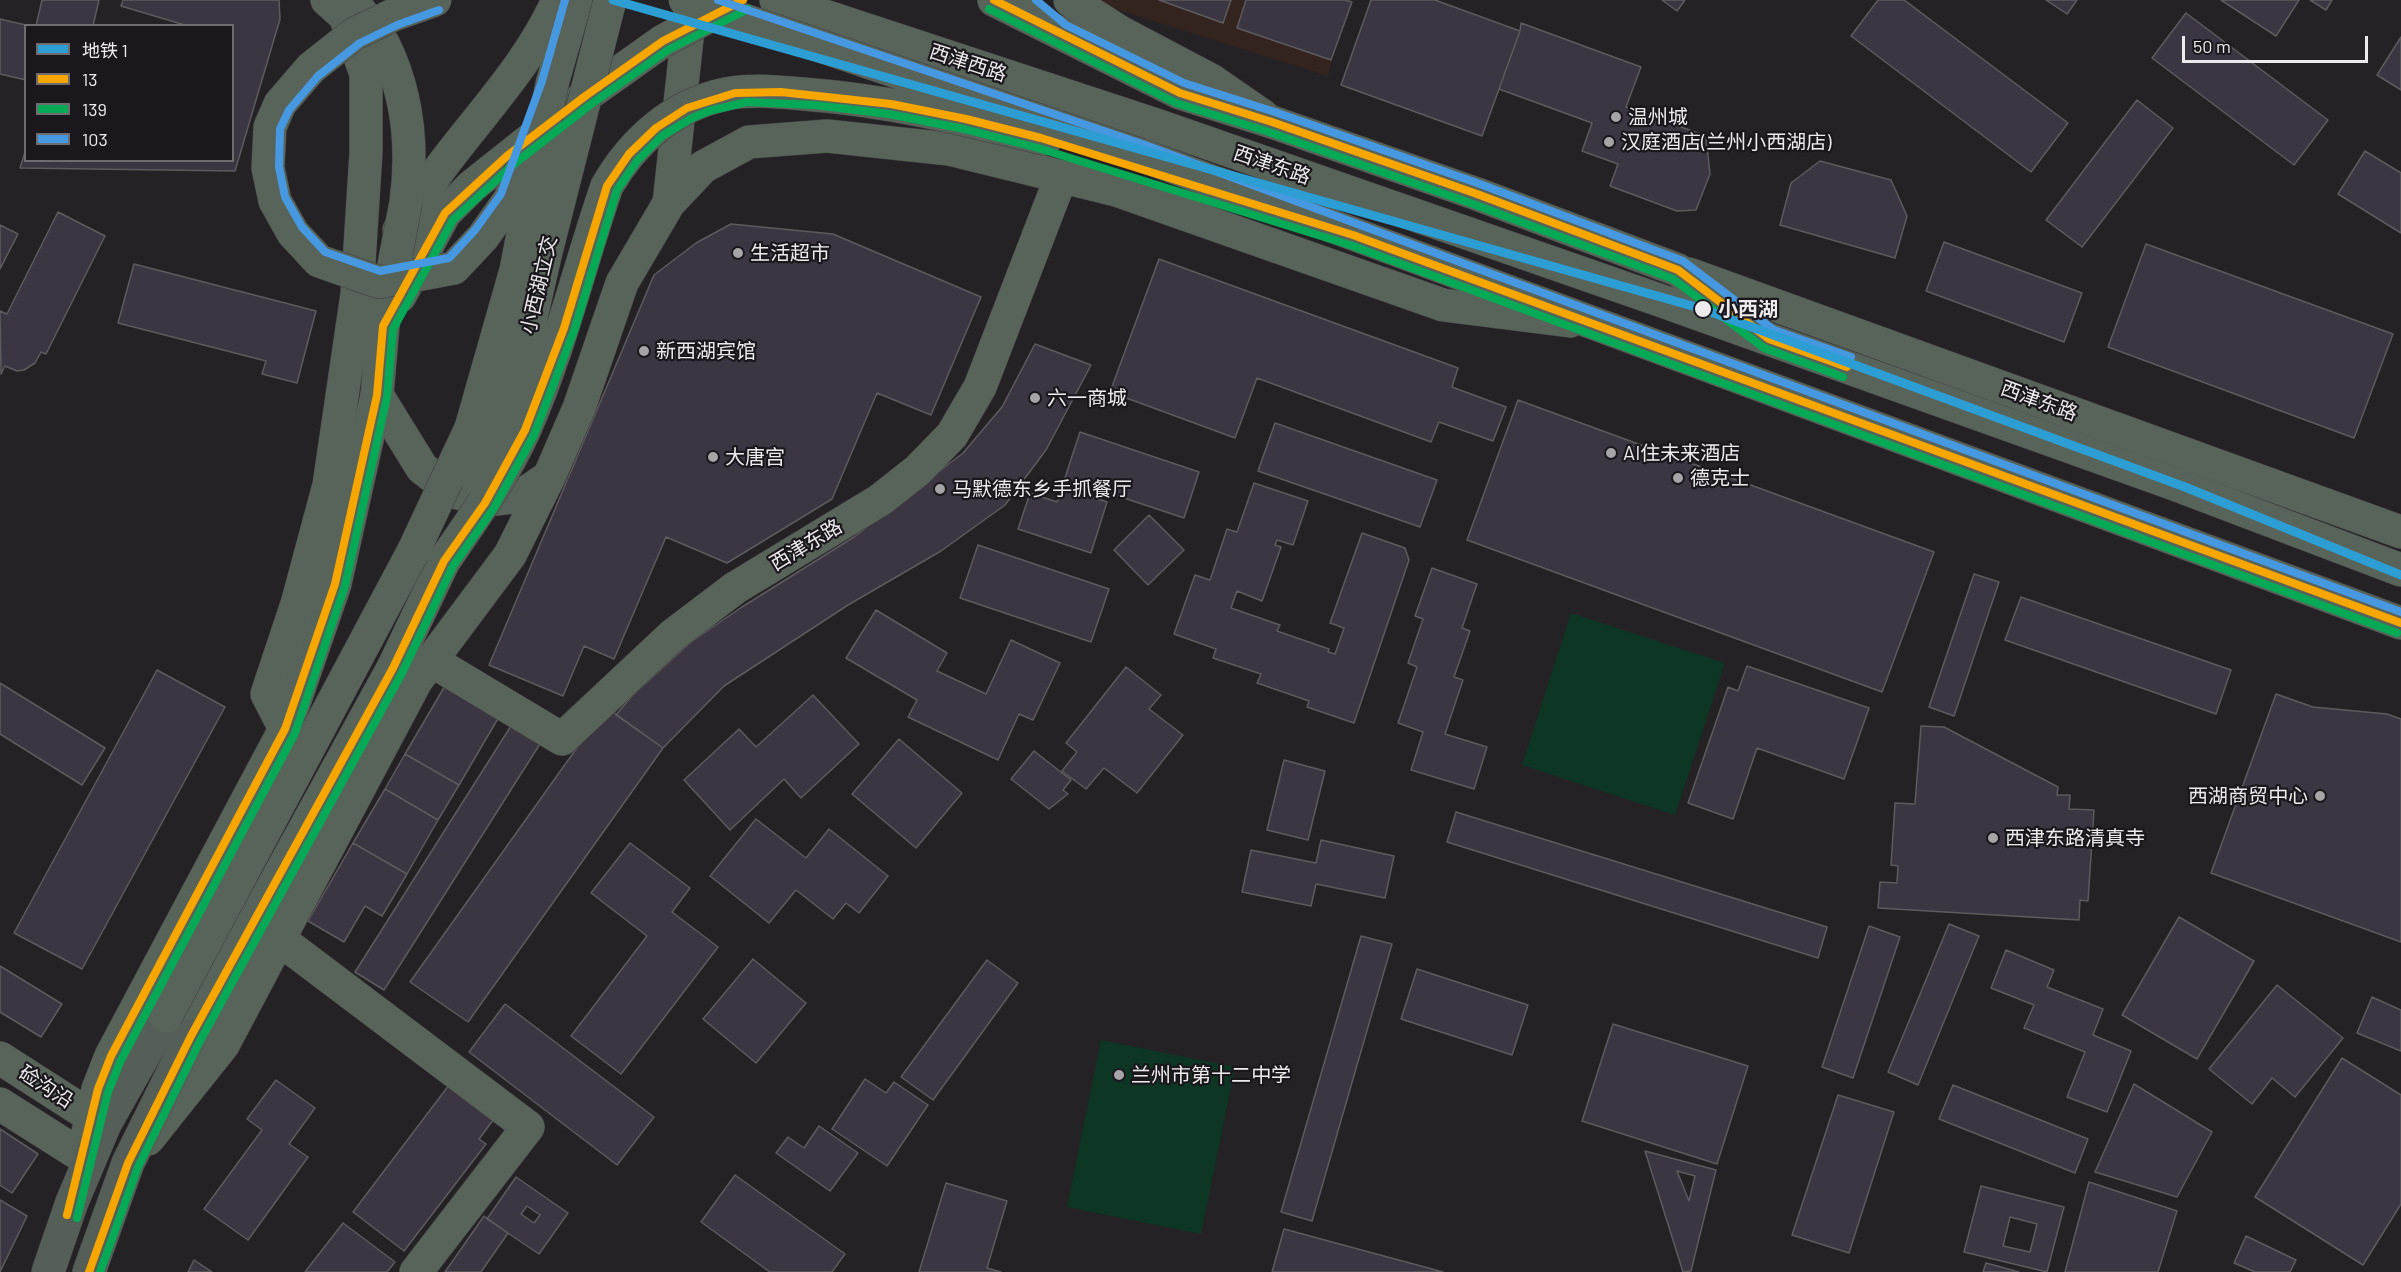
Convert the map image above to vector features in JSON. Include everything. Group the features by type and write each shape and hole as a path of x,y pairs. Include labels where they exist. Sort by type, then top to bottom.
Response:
{"highway":[{"path":"48,1272 72,1202 105,1124 166,1016"},
{"path":"89,1272 128,1163 191,1036"}],"main road":[{"path":"72,1202 98,1089 111,1056 285,729 335,584 377,395 383,326 406,202 408,139 403,94 383,44 352,0"},
{"path":"435,0 393,15 354,34 311,68 280,104 270,127 268,168 275,201 293,233 319,261 379,282 454,268 483,237 510,199 552,84 576,0"},
{"name":"小西湖立交","path":"444,561 516,383 545,256 610,0"},
{"name":"西津东路","path":"685,0 1141,155 1588,323 2401,623"},
{"path":"383,326 445,213 472,186 584,97 663,40 742,0"},
{"name":"西津西路","path":"776,0 1159,126"},
{"path":"994,0 1180,93 1272,122 1477,194 1678,270 1769,339"},
{"path":"1020,0 1060,34"},
{"path":"166,1016 414,550 471,429 516,270 552,84"},
{"path":"191,1036 393,668 444,561 485,503 525,430 564,328 607,186 635,145 655,127 700,101 727,94 790,93 836,96 906,106 1046,139 1353,235"},
{"name":"西津东路","path":"1159,126 1769,339 2174,484 2401,570"}],"street":[{"path":"285,729 267,694 297,604 329,485 357,294 366,152 366,74 345,16 327,0"},
{"path":"357,294 446,160 500,93 546,28 558,0"},
{"path":"128,1163 223,1045 416,681 510,555 549,477 579,408 622,283 669,203 692,0"},
{"path":"1070,0 1120,32 1211,80 1272,122"},
{"name":"西津东路","path":"669,203 703,167 748,142 827,136 950,149 1116,190 1443,305 1588,323"},
{"name":"西津东路","path":"432,661 562,739 673,635 726,594 880,500 918,470 952,435 980,387 1061,177"},
{"name":"西津东路","path":"1678,270 2401,532"},
{"path":"377,395 431,475 453,492 488,500 521,496 549,477"},
{"path":"279,939 528,1127 416,1272"},
{"name":"硷沟沿","path":"0,1058 92,1117"},
{"name":"硷沟沿","path":"0,1104 82,1156"}],"shaded area":[{"path":"1094,0 1347,0 1328,76 1096,3"}],"green space":[{"path":"1571,613 1725,663 1675,815 1522,765"},
{"path":"1101,1040 1235,1067 1201,1234 1067,1207"}],"building":[{"path":"42,0 99,0 93,24 36,24"},
{"path":"123,0 279,0 280,19 235,171 20,168 24,155 24,162 234,162 234,24 181,24 121,6"},
{"path":"1159,0 1231,0 1223,23"},
{"path":"1246,0 1345,0 1352,2 1331,60 1237,28"},
{"path":"1371,0 1435,0 1520,31 1482,136 1341,85"},
{"path":"1662,0 1685,0 1677,11"},
{"path":"1878,0 1904,0 2068,123 2031,172 1851,36"},
{"path":"2046,0 2077,0 2067,14"},
{"path":"2221,0 2299,0 2276,36"},
{"path":"2310,0 2332,0 2326,10"},
{"path":"2186,13 2328,120 2294,165 2152,58"},
{"path":"0,19 24,25 24,80 0,74"},
{"name":"温州城","path":"1521,23 1641,67 1626,107 1706,136 1710,174 1696,210 1677,211 1610,186 1618,164 1582,151 1592,123 1499,89"},
{"path":"2401,37 2401,90 2377,75"},
{"path":"2137,100 2173,128 2082,247 2046,220"},
{"path":"2365,151 2401,173 2401,233 2338,194"},
{"path":"1820,161 1891,180 1907,216 1895,258 1780,225 1791,183"},
{"path":"58,212 105,236 46,354 41,352 35,363 24,370 17,371 5,366 1,374 0,311 7,314"},
{"name":"大唐宫","path":"731,224 833,234 981,297 931,415 877,393 832,499 727,563 666,537 614,659 584,646 563,696 489,665 654,275 696,243"},
{"path":"0,225 18,234 0,269"},
{"path":"1944,242 2082,293 2064,342 1926,291"},
{"path":"2146,244 2393,334 2354,438 2108,347"},
{"path":"1159,259 1458,368 1452,387 1506,407 1493,441 1439,422 1431,442 1257,378 1235,438 1110,392"},
{"path":"134,264 316,311 297,383 262,374 266,361 118,323"},
{"path":"1035,344 1091,365 1046,450 1005,505 941,551 848,605 724,686 663,748 616,715 632,696 691,642 742,607 854,537 963,453 1002,407"},
{"path":"1518,400 1934,552 1882,692 1467,540"},
{"path":"1275,423 1437,480 1420,527 1258,471"},
{"path":"1080,432 1199,472 1184,518 1082,484 1079,493 1107,502 1091,553 1018,529 1030,493 1057,502"},
{"path":"1254,483 1308,501 1293,545 1277,540 1275,545 1281,547 1262,601 1237,591 1231,608 1280,625 1277,631 1329,649 1328,652 1335,654 1344,628 1330,623 1362,533 1405,548 1409,560 1354,723 1307,707 1309,701 1257,683 1261,674 1213,658 1216,649 1174,634 1195,575 1210,580 1227,529 1237,532"},
{"path":"1149,515 1184,550 1148,585 1114,550"},
{"path":"978,545 1109,589 1091,642 960,598"},
{"path":"1432,568 1477,584 1462,628 1470,631 1454,677 1463,680 1445,734 1487,747 1474,789 1411,770 1423,732 1398,723 1417,667 1408,663 1423,619 1415,616"},
{"path":"1974,574 1999,582 1954,716 1929,707"},
{"path":"2021,597 2231,670 2216,714 2005,640"},
{"path":"876,610 947,653 937,671 986,694 1011,640 1060,663 1033,720 1019,714 998,760 908,717 917,700 846,658"},
{"path":"1747,666 1869,708 1844,779 1757,748 1733,819 1688,803 1728,687 1738,691"},
{"path":"1126,667 1161,695 1149,709 1183,735 1137,793 1104,768 1086,789 1062,771 1077,752 1066,743"},
{"path":"157,670 225,707 82,969 14,933"},
{"path":"449,679 503,710 459,785 405,754"},
{"path":"0,683 105,748 82,785 0,734"},
{"name":"西湖商贸中心","path":"2276,694 2313,707 2387,714 2401,719 2401,942 2211,873"},
{"path":"813,695 859,744 801,798 784,779 730,830 684,780 739,729 756,747"},
{"path":"606,707 663,748 468,1022 410,982"},
{"path":"516,718 545,736 384,990 355,972"},
{"name":"西津东路清真寺","path":"1921,726 1944,727 2058,787 2057,795 2070,795 2069,809 2094,810 2088,901 2080,900 2079,920 1878,908 1880,882 1897,883 1898,866 1891,865 1895,803 1915,804"},
{"path":"899,739 962,793 916,848 852,794"},
{"path":"1034,751 1071,780 1063,790 1068,794 1049,809 1011,779"},
{"path":"405,754 459,785 438,820 385,789"},
{"path":"1284,760 1325,771 1308,840 1267,830"},
{"path":"385,789 438,820 407,874 353,843"},
{"path":"1456,812 1827,927 1818,958 1447,842"},
{"path":"756,819 806,858 829,829 888,876 859,913 846,903 833,919 796,890 769,923 710,876"},
{"path":"1321,840 1394,856 1385,898 1316,884 1311,906 1242,892 1251,850 1316,863"},
{"path":"353,843 407,874 382,916 365,906 344,942 308,921"},
{"path":"630,843 690,888 672,912 718,947 621,1074 571,1036 647,936 591,893"},
{"path":"2179,917 2254,961 2197,1059 2122,1015"},
{"path":"1949,924 1979,936 1918,1085 1888,1072"},
{"path":"1869,926 1900,937 1853,1078 1822,1067"},
{"path":"1361,936 1392,944 1312,1221 1281,1212"},
{"path":"2006,950 2054,970 2047,987 2103,1009 2093,1035 2131,1051 2107,1112 2067,1097 2085,1052 2024,1028 2034,1005 1991,988"},
{"path":"753,959 806,1003 756,1063 703,1019"},
{"path":"987,960 1018,983 933,1100 901,1077"},
{"path":"0,966 62,1004 41,1037 0,1012"},
{"path":"1417,969 1528,1005 1512,1055 1401,1019"},
{"path":"2277,985 2343,1038 2295,1097 2272,1078 2252,1104 2209,1069"},
{"path":"2372,997 2401,1010 2401,1051 2357,1033"},
{"path":"505,1004 654,1117 617,1165 469,1052"},
{"path":"1613,1024 1748,1066 1717,1164 1582,1121"},
{"path":"2342,1058 2401,1095 2401,1204 2363,1265 2255,1197"},
{"path":"865,1079 886,1093 894,1082 928,1105 887,1166 832,1129"},
{"path":"276,1080 315,1108 289,1144 308,1157 248,1240 204,1209 262,1130 247,1119"},
{"path":"2134,1084 2212,1132 2177,1197 2095,1172"},
{"path":"449,1085 494,1119 479,1139 486,1144 404,1251 353,1212"},
{"path":"1953,1085 2088,1139 2075,1173 1939,1119"},
{"path":"1838,1095 1894,1112 1849,1253 1792,1235"},
{"path":"819,1126 858,1153 830,1191 776,1153 788,1137 804,1148"},
{"path":"0,1129 38,1154 12,1193 0,1185"},
{"path":"1645,1151 1716,1170 1691,1271 1683,1272","holes":["1677,1171 1695,1176 1689,1201"]},
{"path":"735,1175 845,1254 832,1272 770,1272 701,1222"},
{"path":"516,1177 568,1213 539,1254 487,1219","holes":["527,1206 540,1215 534,1223 521,1214"]},
{"path":"2089,1182 2177,1211 2158,1272 2065,1272"},
{"path":"946,1183 1007,1201 987,1268 1001,1272 919,1272"},
{"path":"1981,1186 2064,1207 2047,1272 1964,1252","holes":["2010,1217 2037,1224 2030,1252 2003,1246"]},
{"path":"0,1200 27,1216 0,1272"},
{"path":"484,1216 508,1233 481,1272 445,1272"},
{"path":"343,1223 395,1262 387,1272 305,1272"},
{"path":"1284,1229 1443,1272 1272,1272"},
{"path":"2246,1236 2296,1260 2290,1272 2255,1272 2234,1263"},
{"path":"194,1260 212,1272 188,1272"},
{"path":"1986,1263 2019,1272 1983,1272"}],"metro line":[{"name":"1","path":"613,0 1703,309 2185,487 2401,575"}],"transit line":[{"name":"103","path":"439,10 397,25 360,43 318,76 289,110 280,129 279,167 285,197 302,227 325,252 380,271 449,258 475,230 501,194 542,81 565,0"},
{"name":"103","path":"718,0 1145,145 2401,612"},
{"name":"13","path":"67,1215 98,1089 111,1056 285,729 335,584 377,395 383,326 445,213 507,156 584,97 663,41 743,0"},
{"name":"13","path":"994,0 1180,93 1272,122 1477,194 1678,270 1769,339 1847,367"},
{"name":"103","path":"1036,0 1066,25 1184,83 1275,112 1480,184 1683,261 1774,330 1851,357"},
{"name":"139","path":"77,1218 108,1092 121,1060 295,733 345,586 387,397 393,329 453,220 514,164 590,105 668,50 748,9"},
{"name":"139","path":"989,9 1176,103 1269,132 1473,204 1673,279 1764,348 1843,377"},
{"name":"13","path":"89,1272 128,1163 191,1036 393,668 444,561 485,503 525,430 564,328 607,186 629,154 656,128 687,108 735,93 781,92 891,104 966,119 1041,138 1353,235 2401,623"},
{"name":"139","path":"100,1272 138,1167 200,1041 402,673 453,566 494,508 534,435 574,331 617,190 637,161 662,136 692,118 709,111 747,102 814,105 889,114 964,129 1038,148 1350,245 2397,633"}],"place":[{"name":"温州城","path":"1616,117"},
{"name":"汉庭酒店(兰州小西湖店)","path":"1609,142"},
{"name":"生活超市","path":"738,253"},
{"name":"小西湖","path":"1703,309"},
{"name":"新西湖宾馆","path":"644,351"},
{"name":"六一商城","path":"1035,398"},
{"name":"AI住未来酒店","path":"1611,453"},
{"name":"大唐宫","path":"713,457"},
{"name":"德克士","path":"1678,478"},
{"name":"马默德东乡手抓餐厅","path":"940,489"},
{"name":"西湖商贸中心","path":"2320,796"},
{"name":"西津东路清真寺","path":"1993,838"},
{"name":"兰州市第十二中学","path":"1119,1075"}]}
